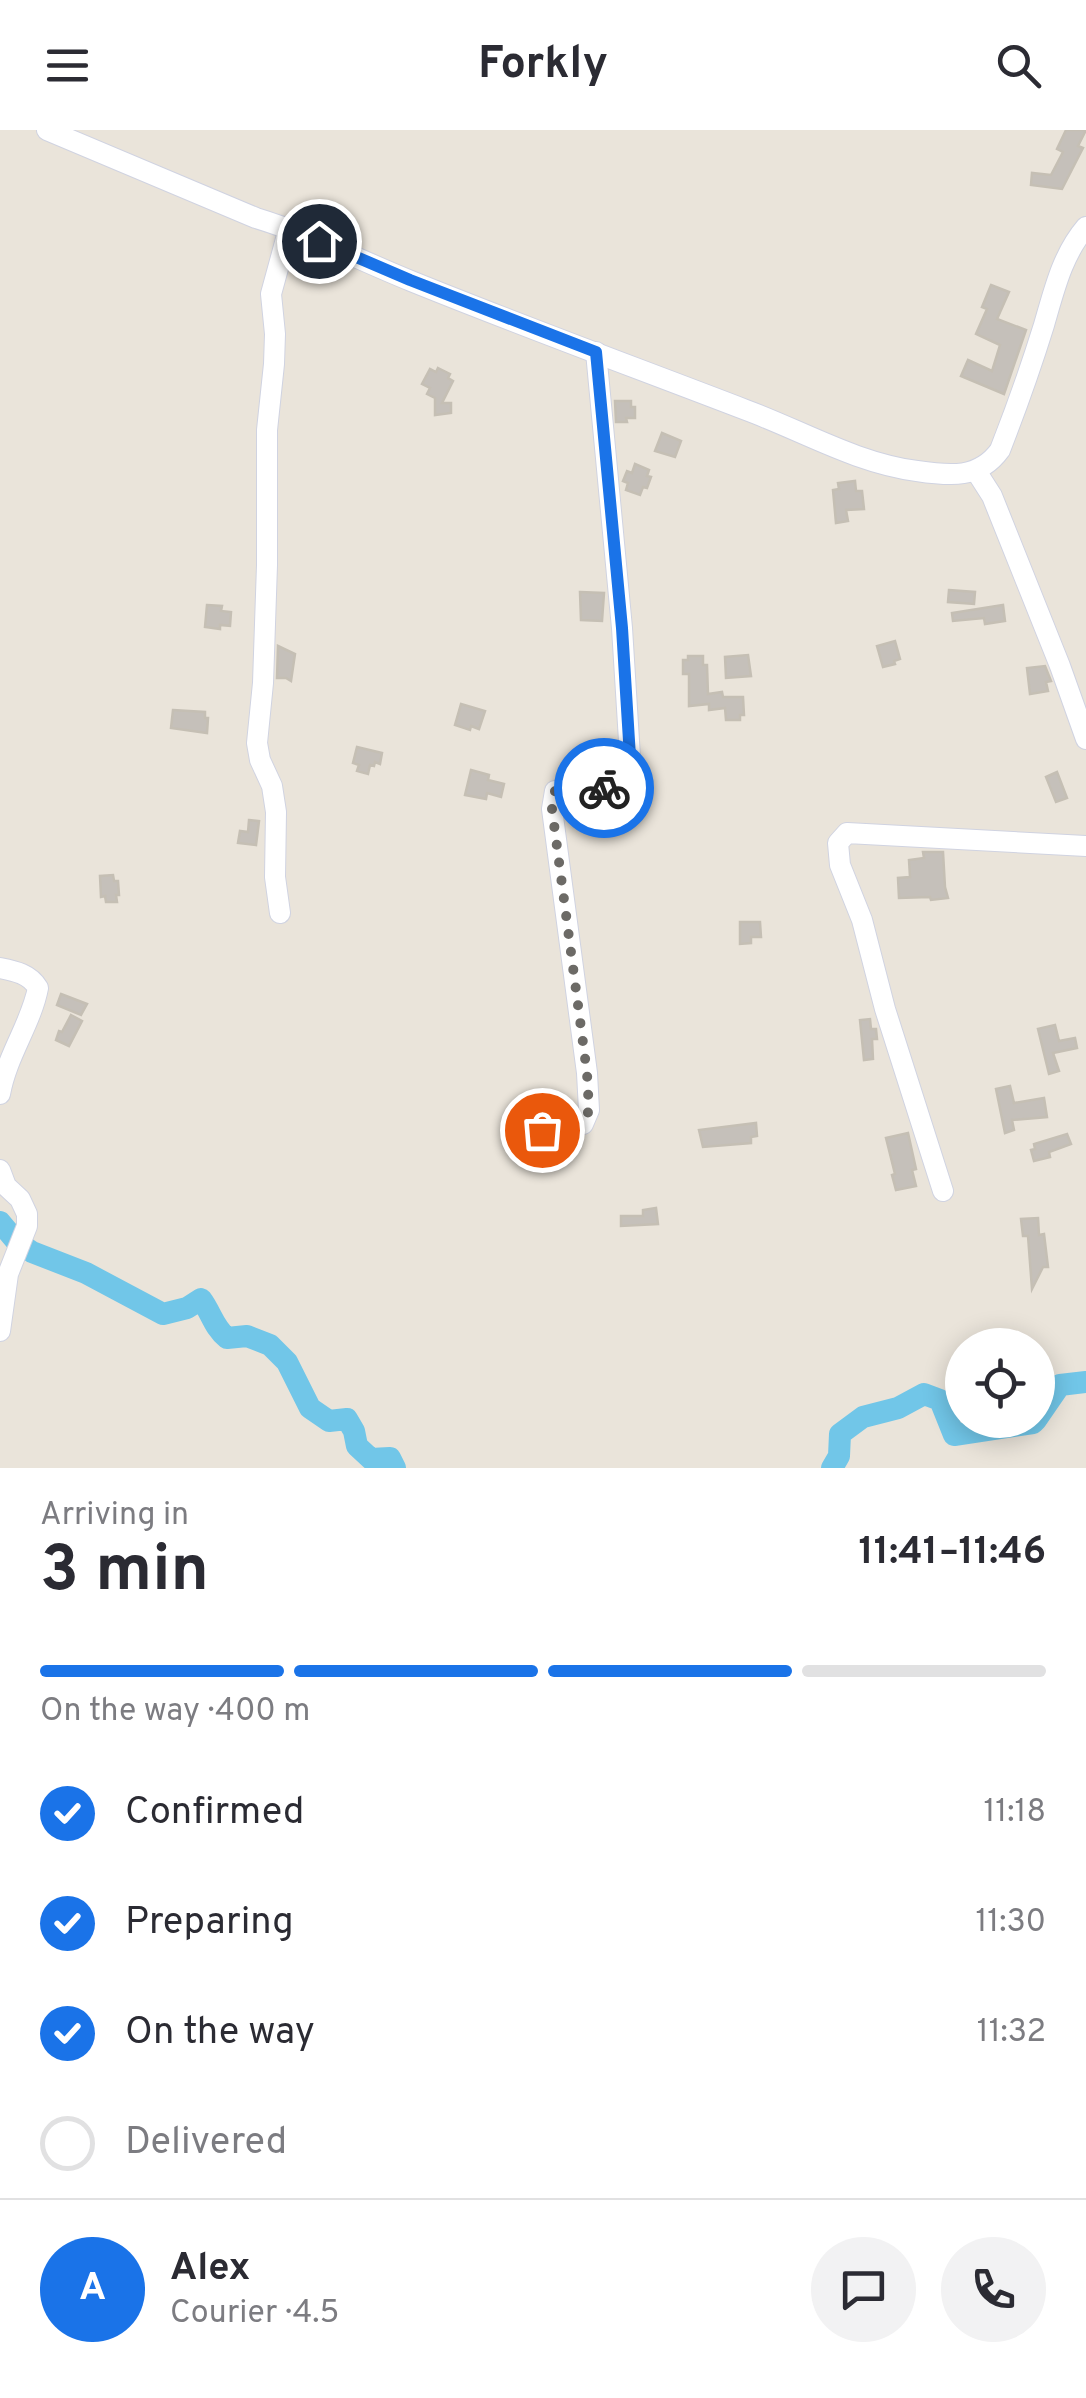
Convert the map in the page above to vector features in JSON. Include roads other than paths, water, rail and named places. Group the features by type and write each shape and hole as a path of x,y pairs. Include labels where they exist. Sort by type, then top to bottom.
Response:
{"street":[{"path":"47,130 256,218 752,412 824,444 877,462 929,472 976,471 991,462 1000,450 1058,278 1086,223"},
{"path":"280,913 275,877 276,812 272,786 257,743 266,565 267,430 274,349 271,294 289,228"},
{"path":"518,1133 583,1124 589,1110 586,1058 552,809 555,791 620,786 631,773 622,628 596,352"},
{"path":"976,471 992,496 1086,739"},
{"path":"943,1191 885,1009 862,920 840,865 838,843 847,833 1086,846"},
{"path":"0,968 22,974 38,988 9,1060 0,1094"},
{"path":"0,1170 6,1186 20,1199 27,1214 27,1226 8,1274 0,1331"}],"waterway":[{"path":"0,1222 32,1252 86,1273 163,1314 187,1308 201,1299 227,1338 247,1336 270,1345 287,1362 310,1408 329,1421 347,1419 357,1446 371,1459 390,1458 395,1468"},
{"path":"1055,1392 1060,1385 1086,1382"},
{"path":"832,1468 839,1456 840,1434 863,1417 898,1408 924,1394 940,1400 945,1412"}]}
